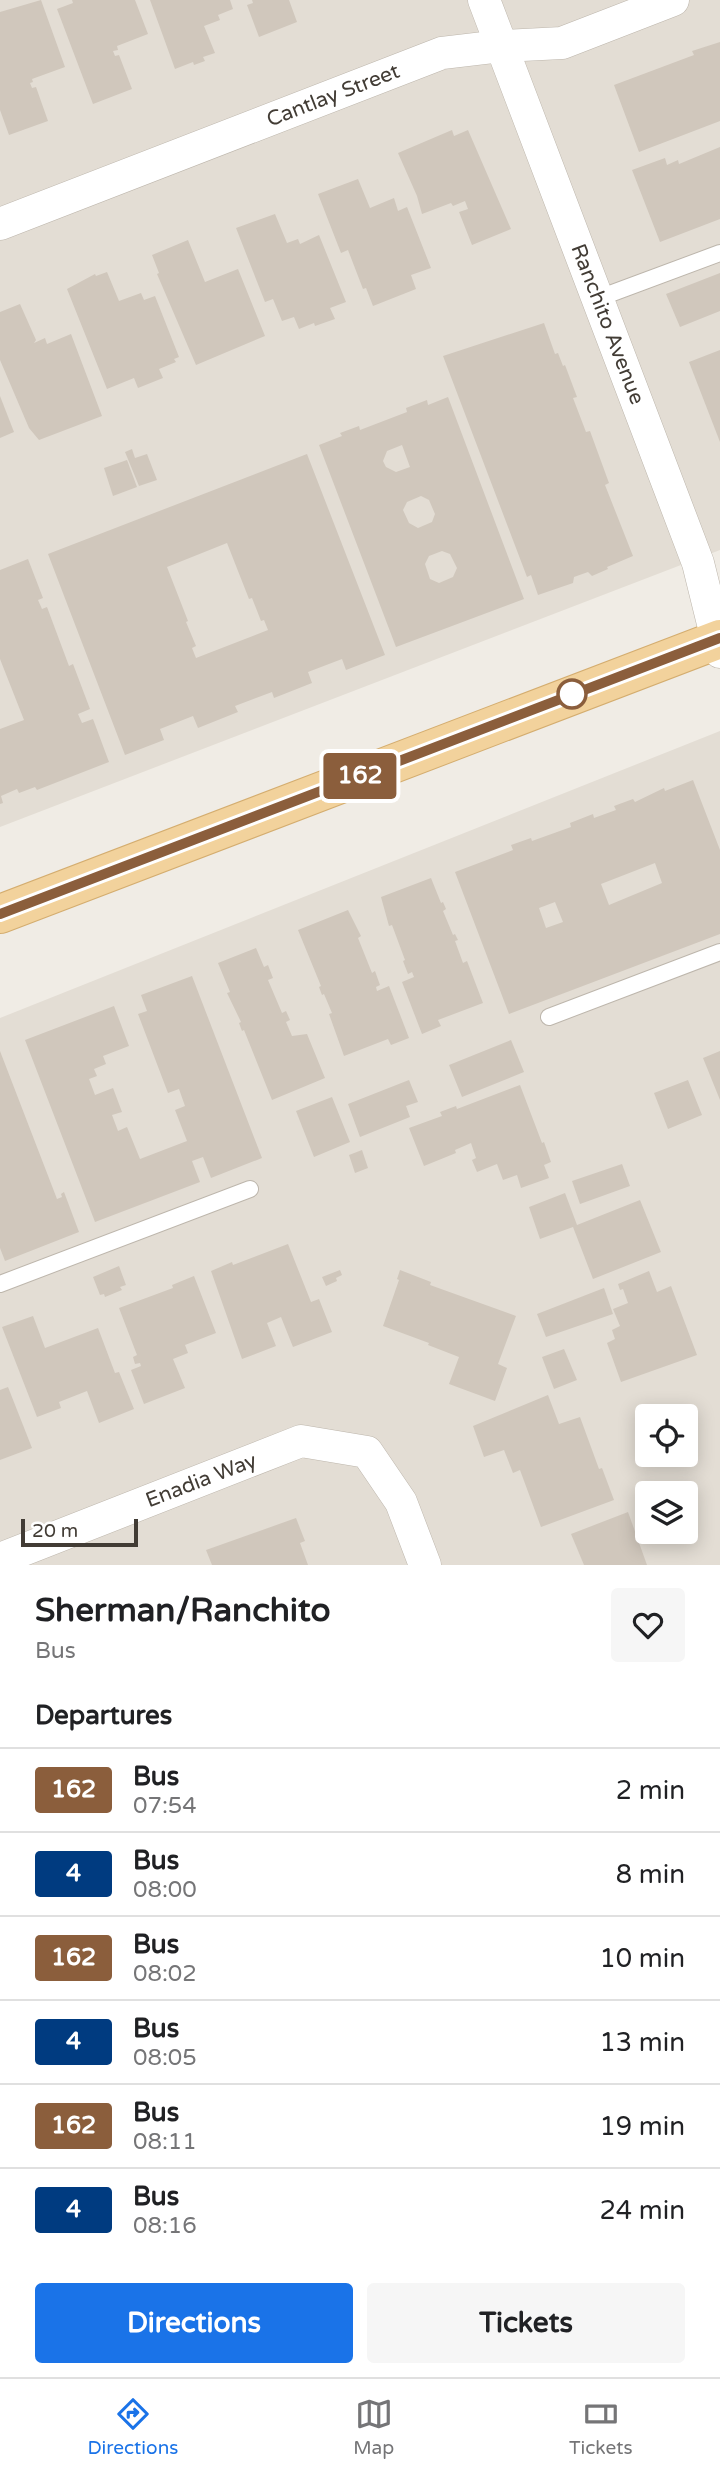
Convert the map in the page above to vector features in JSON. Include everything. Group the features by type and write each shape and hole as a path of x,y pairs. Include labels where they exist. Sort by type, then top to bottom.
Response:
{"main road":[{"path":"0,914 719,643"}],"street":[{"name":"Ranchito Avenue","path":"484,0 698,563 719,643"},
{"name":"Cantlay Street","path":"0,224 442,53 562,43 673,0"},
{"name":"Enadia Way","path":"0,1559 301,1441 367,1452 401,1502 425,1565"}],"lane":[{"path":"598,298 720,253"},
{"path":"549,1017 720,952"},
{"path":"0,1284 250,1189"}],"shaded area":[{"path":"0,0 720,0 720,550 0,827"},
{"path":"720,731 720,1565 0,1565 0,1018"}],"building":[{"path":"41,0 65,67 32,79 33,82 30,83 32,88 36,87 48,121 9,135 0,110 0,12"},
{"path":"72,0 135,0 148,34 117,46 118,50 113,51 115,56 119,55 132,89 93,104 57,9 73,3"},
{"path":"150,0 230,0 233,9 218,15 220,20 204,26 215,53 203,57 205,61 194,65 193,62 175,69"},
{"path":"252,0 289,0 297,22 259,37 247,5 253,3"},
{"path":"720,42 720,121 639,152 614,85 694,55 692,51"},
{"path":"452,130 454,136 468,130 511,229 472,245 459,212 468,209 465,201 453,206 451,203 422,214 398,153"},
{"path":"720,147 720,219 660,242 632,170 665,158 667,165 678,160 679,164"},
{"path":"358,179 370,208 394,198 398,211 407,207 431,268 411,275 416,289 373,306 366,288 363,289 348,250 341,253 318,194"},
{"path":"275,214 287,243 298,239 300,244 319,235 346,302 330,308 335,319 299,329 294,317 282,321 273,299 265,302 236,228"},
{"path":"188,240 205,282 238,269 265,336 196,365 157,274 159,273 152,255"},
{"path":"107,272 119,301 141,293 144,300 155,296 179,357 174,359 176,362 159,369 163,378 138,388 134,378 107,389 67,289 95,274 96,276"},
{"path":"720,273 720,311 680,327 666,294"},
{"path":"20,304 36,340 34,343 45,338 47,344 71,334 102,416 39,440 29,428 0,360 0,312"},
{"path":"544,323 555,354 558,353 563,366 565,365 577,397 573,398 586,432 590,431 609,483 605,485 633,556 592,576 588,572 574,577 573,583 538,595 531,575 527,577 443,356"},
{"path":"720,350 720,442 689,362"},
{"path":"0,396 14,432 0,438"},
{"path":"448,397 524,599 396,647 319,445 342,436 340,433 359,426 360,430 407,412 406,408 427,400 428,405","holes":["402,445 410,467 396,472 386,467 383,461 387,451","421,496 429,500 435,514 432,522 418,528 409,523 403,510 407,502","442,551 450,554 457,568 453,577 439,583 430,579 425,564 429,556"]},
{"path":"132,449 135,458 147,454 157,480 139,486 125,452"},
{"path":"307,454 385,655 346,670 342,659 308,672 312,683 274,698 272,692 235,706 238,712 198,728 193,716 160,729 164,740 125,755 48,554","holes":["227,543 249,599 252,598 261,621 264,620 268,630 196,658 192,648 196,646 167,567"]},
{"path":"127,460 137,487 113,496 104,468"},
{"path":"28,559 43,598 38,600 42,609 47,607 69,666 73,664 90,709 78,714 82,723 93,719 109,762 37,790 35,787 19,793 17,789 1,796 3,803 0,804 0,729 24,720 0,659 0,570"},
{"path":"693,780 720,850 720,934 509,1014 455,872 513,850 511,845 531,838 532,841 571,827 570,823 593,814 594,818 616,810 614,806 633,799 635,802 664,788 665,791","holes":["655,863 662,883 609,905 601,884","555,902 563,922 546,928 539,908"]},
{"path":"431,878 446,909 443,911 453,935 455,934 458,940 455,941 463,963 467,961 483,1003 438,1020 441,1026 422,1034 402,982 414,977 412,972 408,974 381,897"},
{"path":"348,910 361,936 358,938 372,973 375,971 380,985 376,987 377,991 389,986 409,1038 391,1045 388,1039 344,1056 329,1014 332,1013 324,994 322,995 321,986 298,930"},
{"path":"256,948 264,967 268,965 273,978 268,980 282,1013 286,1011 290,1020 286,1022 292,1036 307,1034 325,1078 272,1100 227,993 230,992 218,963"},
{"path":"192,976 262,1158 211,1178 203,1157 192,1161 200,1182 95,1222 25,1040 114,1006 129,1046 103,1056 106,1064 94,1069 97,1076 89,1079 95,1095 113,1088 122,1112 112,1115 118,1131 127,1127 140,1159 187,1141 175,1110 185,1106 179,1089 168,1093 138,1014 147,1011 141,995"},
{"path":"511,1040 524,1072 462,1097 449,1065"},
{"path":"0,1051 57,1199 62,1197 64,1192 79,1232 5,1261 0,1248"},
{"path":"720,1051 720,1100 703,1058"},
{"path":"409,1080 418,1102 406,1106 410,1117 360,1137 348,1104"},
{"path":"688,1080 702,1115 668,1129 654,1093"},
{"path":"520,1085 551,1162 544,1165 549,1178 521,1188 517,1175 503,1180 497,1164 477,1172 472,1160 476,1158 471,1143 455,1150 456,1153 424,1166 409,1128 442,1116 440,1112 456,1106 457,1109"},
{"path":"332,1097 350,1142 314,1157 296,1111"},
{"path":"362,1150 368,1168 355,1173 349,1155"},
{"path":"622,1164 630,1186 580,1204 572,1181"},
{"path":"565,1193 577,1225 640,1200 661,1252 593,1279 573,1227 540,1239 529,1207"},
{"path":"288,1244 311,1302 319,1299 332,1332 293,1347 281,1317 267,1323 276,1346 242,1359 211,1271"},
{"path":"119,1266 126,1285 120,1287 122,1290 105,1297 104,1294 100,1295 93,1277"},
{"path":"340,1270 342,1275 336,1278 337,1281 326,1286 322,1277"},
{"path":"400,1270 431,1282 430,1285 516,1316 498,1364 507,1368 495,1401 449,1384 459,1357 383,1326"},
{"path":"649,1271 657,1292 671,1286 697,1355 621,1382 607,1343 615,1339 612,1330 620,1326 613,1309 628,1303 618,1284"},
{"path":"194,1276 216,1333 185,1345 188,1353 173,1359 185,1388 144,1404 131,1370 141,1366 140,1363 135,1364 133,1357 137,1355 119,1308 173,1288 172,1285"},
{"path":"604,1288 613,1314 546,1337 537,1314"},
{"path":"33,1316 45,1348 98,1328 115,1373 119,1372 134,1409 99,1423 87,1391 59,1402 61,1408 37,1417 2,1327"},
{"path":"564,1349 577,1380 554,1389 542,1357"},
{"path":"8,1387 32,1448 0,1460 0,1390"},
{"path":"548,1395 559,1424 580,1417 599,1469 602,1468 614,1500 541,1527 520,1470 513,1473 504,1450 484,1457 473,1426"},
{"path":"628,1512 635,1532 635,1544 639,1544 647,1565 584,1565 571,1534"},
{"path":"296,1518 305,1541 300,1543 308,1565 212,1565 206,1550"}],"bus line":[{"name":"162","path":"0,914 720,638"}]}
